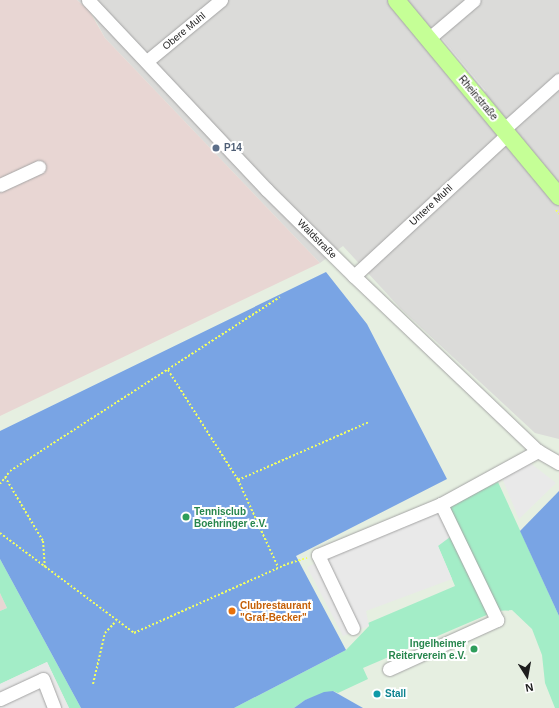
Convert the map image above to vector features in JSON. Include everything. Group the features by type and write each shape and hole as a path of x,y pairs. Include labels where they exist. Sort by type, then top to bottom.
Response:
{"main road":[{"name":"Rheinstraße","path":"396,0 559,196"}],"street":[{"name":"Waldstraße","path":"88,0 148,61 268,190 354,276 538,451 559,463"},
{"name":"Obere Muhl","path":"148,61 221,0"},
{"path":"428,39 474,0"},
{"name":"Untere Muhl","path":"354,276 559,80"},
{"path":"0,185 39,167"},
{"path":"353,628 318,555 441,504 538,451"},
{"path":"389,669 497,620 441,504"},
{"path":"0,699 43,679 54,708"}],"path":[{"path":"0,484 10,471 280,297"},
{"path":"167,370 238,480 278,567"},
{"path":"238,480 369,422"},
{"path":"5,477 43,541 45,567"},
{"path":"0,533 116,621 134,632 278,567 318,555"},
{"path":"93,684 105,633 116,621"}],"shaded area":[{"path":"0,0 77,0 89,10 105,38 320,263 0,416"},
{"path":"77,0 559,0 559,439 535,433 401,309 343,246 320,263 105,38 90,10"},
{"path":"440,36 486,91 483,93 438,38"},
{"name":"Tennisclub Boehringer e.V.","path":"326,272 367,324 447,479 296,556 346,650 234,708 81,708 0,559 0,431"},
{"path":"529,462 556,483 519,519 502,478"},
{"path":"559,491 559,616 520,531"},
{"path":"439,510 450,537 438,546 452,579 366,611 369,626 343,636 307,567"},
{"path":"0,593 7,608 0,611"},
{"path":"47,662 69,708 0,708 0,684"},
{"path":"333,691 363,708 294,708 305,700 324,692"}],"green space":[{"path":"498,482 559,616 559,708 555,708 545,683 542,655 532,629 512,610 496,611 363,668 368,679 338,693 333,691 305,700 294,708 234,708 346,650 369,626 368,623 455,586 438,546 439,510"},
{"path":"0,559 81,708 69,708 47,662 0,684 0,611 7,608 0,593"}],"place":[{"name":"P14","path":"216,148"},
{"name":"Tennisclub Boehringer e.V.","path":"186,517"},
{"name":"Clubrestaurant \"Graf-Becker\"","path":"232,611"},
{"name":"Ingelheimer Reiterverein e.V.","path":"474,649"},
{"name":"Stall","path":"377,694"}]}
